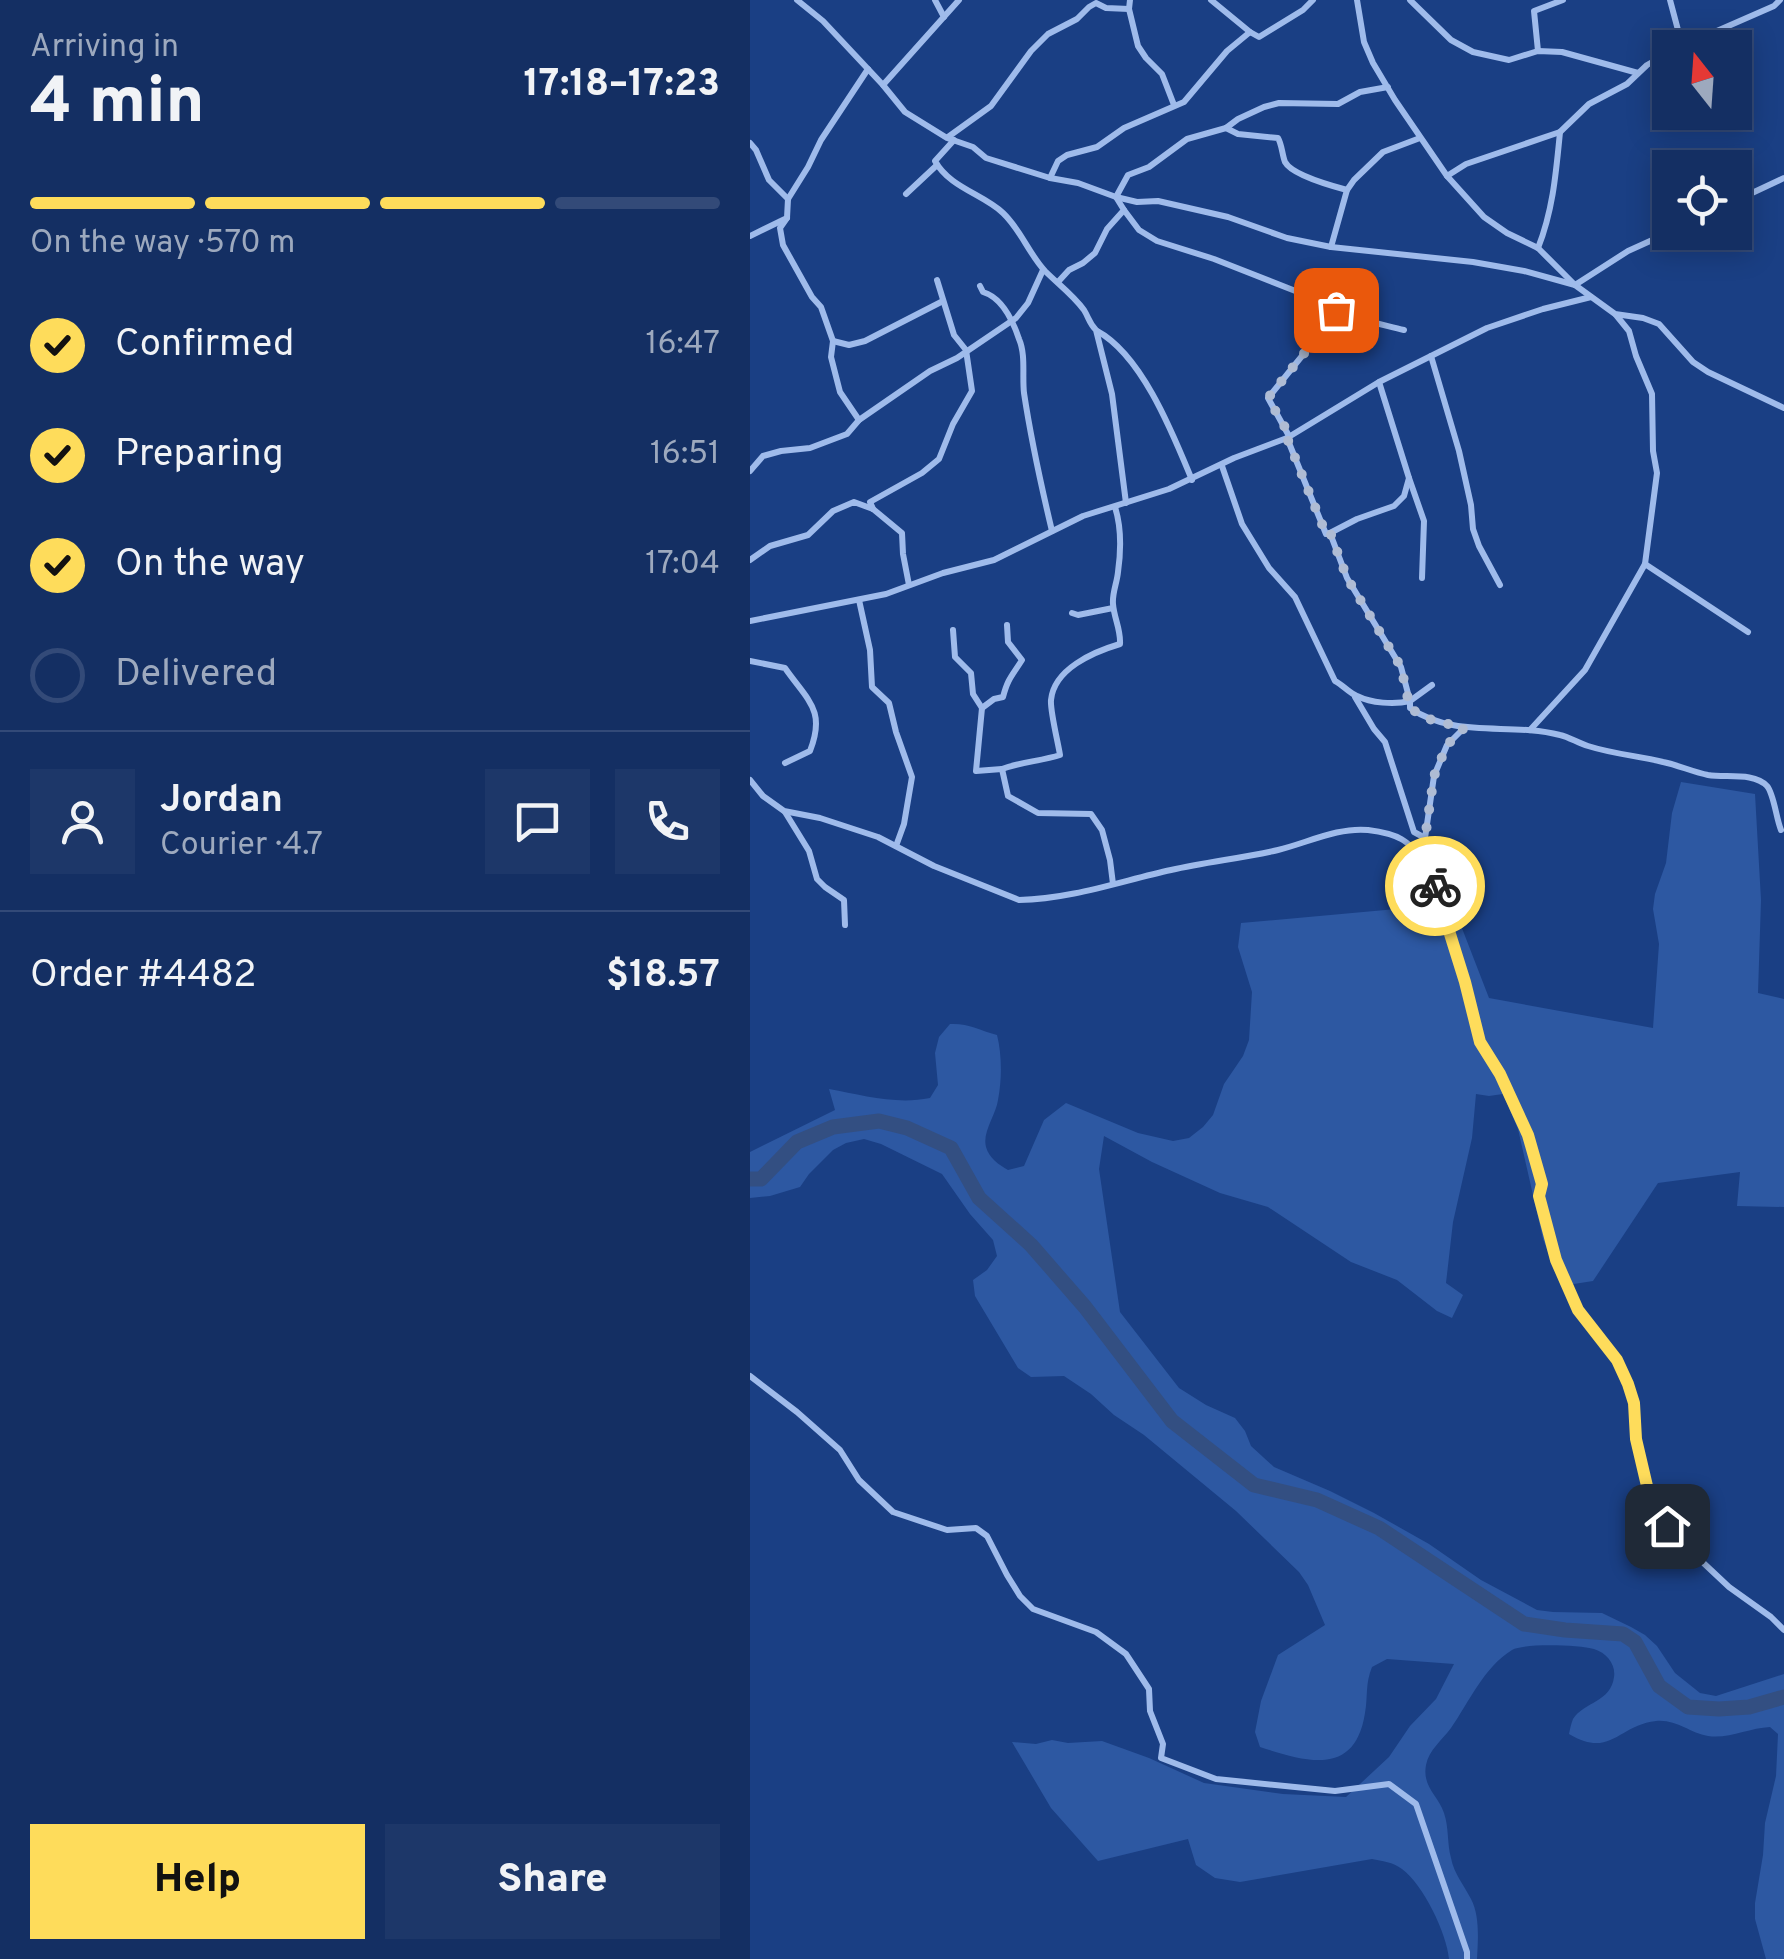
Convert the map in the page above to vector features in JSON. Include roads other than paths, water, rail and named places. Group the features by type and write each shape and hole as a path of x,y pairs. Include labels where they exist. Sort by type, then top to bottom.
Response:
{"street":[{"path":"797,0 823,21 905,112 973,147 986,158 1116,197 1158,201 1228,217 1287,238 1331,247 1474,262 1575,285 1652,240"},
{"path":"935,0 944,17"},
{"path":"883,85 959,0"},
{"path":"1130,0 1138,46 1162,74 1174,104"},
{"path":"1211,0 1259,37 1303,10 1312,0"},
{"path":"1357,0 1364,42 1388,87 1447,176 1484,217 1538,248 1575,285 1615,314 1629,331 1652,394 1657,473 1645,564 1585,670 1529,730"},
{"path":"1410,0 1451,40 1473,52 1509,60 1538,51 1562,52 1638,73"},
{"path":"1538,51 1534,11 1563,0"},
{"path":"1670,0 1677,30"},
{"path":"1718,30 1780,0"},
{"path":"1129,9 1096,4 1078,19 1048,34 992,106 951,139 935,161 966,191 1002,211 1043,269 1085,312 1089,324 1106,336 1137,370 1153,394 1192,480"},
{"path":"1050,178 1058,161 1068,155 1096,146 1124,128 1184,102 1226,51 1250,32"},
{"path":"1447,176 1466,164 1560,132 1590,104 1627,84 1652,61"},
{"path":"858,420 840,392 831,357 832,342 821,307 782,245 780,228 787,218 788,199 868,69"},
{"path":"1116,197 1128,175 1149,167 1188,139 1226,128 1264,107 1338,104 1360,92 1388,87"},
{"path":"1226,128 1238,134 1278,138 1286,164 1293,170 1347,190"},
{"path":"1538,248 1557,182 1560,132"},
{"path":"1331,247 1347,190 1383,152 1420,138"},
{"path":"750,143 769,180 788,199"},
{"path":"906,194 938,164"},
{"path":"1752,193 1784,178"},
{"path":"1116,197 1139,230 1157,241 1214,259 1356,318 1404,330"},
{"path":"1058,282 1095,254 1108,228 1124,210"},
{"path":"750,236 787,218"},
{"path":"750,471 763,456 810,448 846,434 858,420 930,371 957,358 1021,312 1043,269"},
{"path":"872,509 870,502 922,473 938,459 972,391 966,350 954,336 937,280"},
{"path":"980,286 1001,304 1021,342 1033,451 1052,530"},
{"path":"750,620 886,594 943,572 994,560 1083,516 1192,480 1288,437 1379,382 1508,320 1591,297"},
{"path":"832,342 849,345 865,341 942,301"},
{"path":"1336,310 1268,398 1288,437 1326,534 1394,506 1404,496 1409,478"},
{"path":"1615,314 1659,324 1693,362 1784,408"},
{"path":"1096,330 1112,394 1126,504"},
{"path":"1431,356 1459,451 1479,546 1500,586"},
{"path":"1379,382 1424,521 1422,578"},
{"path":"1222,466 1253,545 1295,597 1335,681 1346,686 1385,742 1414,832 1425,838"},
{"path":"750,560 770,546 808,535 833,511 854,502 872,509 902,533 908,585"},
{"path":"953,630 955,657 971,673 973,694 982,708 976,770 1002,769 1060,755 1050,697 1060,678 1093,652 1120,644 1113,608 1120,520 1115,506"},
{"path":"1330,532 1347,578 1401,667 1410,708 1425,718 1464,728 1560,735 1588,746 1708,775 1750,778 1770,790 1781,830"},
{"path":"1645,564 1748,632"},
{"path":"859,600 870,650 872,687 889,703 912,777 896,846"},
{"path":"1072,613 1113,608"},
{"path":"982,708 1003,697 1008,678 1022,660 1008,642 1008,625"},
{"path":"750,661 785,668 817,715 818,731 810,751 785,763"},
{"path":"1354,696 1392,704 1410,701 1432,685"},
{"path":"1464,728 1447,745 1434,776 1425,838 1428,863 1480,1042 1500,1074 1528,1135 1556,1260 1578,1310 1617,1360 1631,1394 1636,1439 1651,1503 1667,1526 1729,1588 1784,1630"},
{"path":"1002,769 1008,796 1038,813 1091,814 1102,830 1112,884"},
{"path":"750,780 784,812 809,851 817,879 844,900 844,925"},
{"path":"784,812 820,818 878,837 934,866 1019,900 1097,889 1270,852 1331,834 1365,830 1403,838 1428,863"},
{"path":"750,1376 840,1450 859,1480 893,1512 946,1530 976,1528 987,1536 1020,1596 1033,1609 1096,1632 1126,1654 1149,1688 1150,1711 1163,1744 1162,1758 1216,1780 1335,1792 1390,1784 1416,1804 1467,1959"}],"waterway":[{"path":"750,1179 761,1179 797,1142 833,1127 879,1121 907,1128 951,1148 979,1198 1031,1245 1085,1307 1172,1421 1254,1485 1317,1500 1379,1528 1524,1624 1623,1634 1635,1642 1659,1686 1688,1707 1749,1707 1784,1697"}]}
